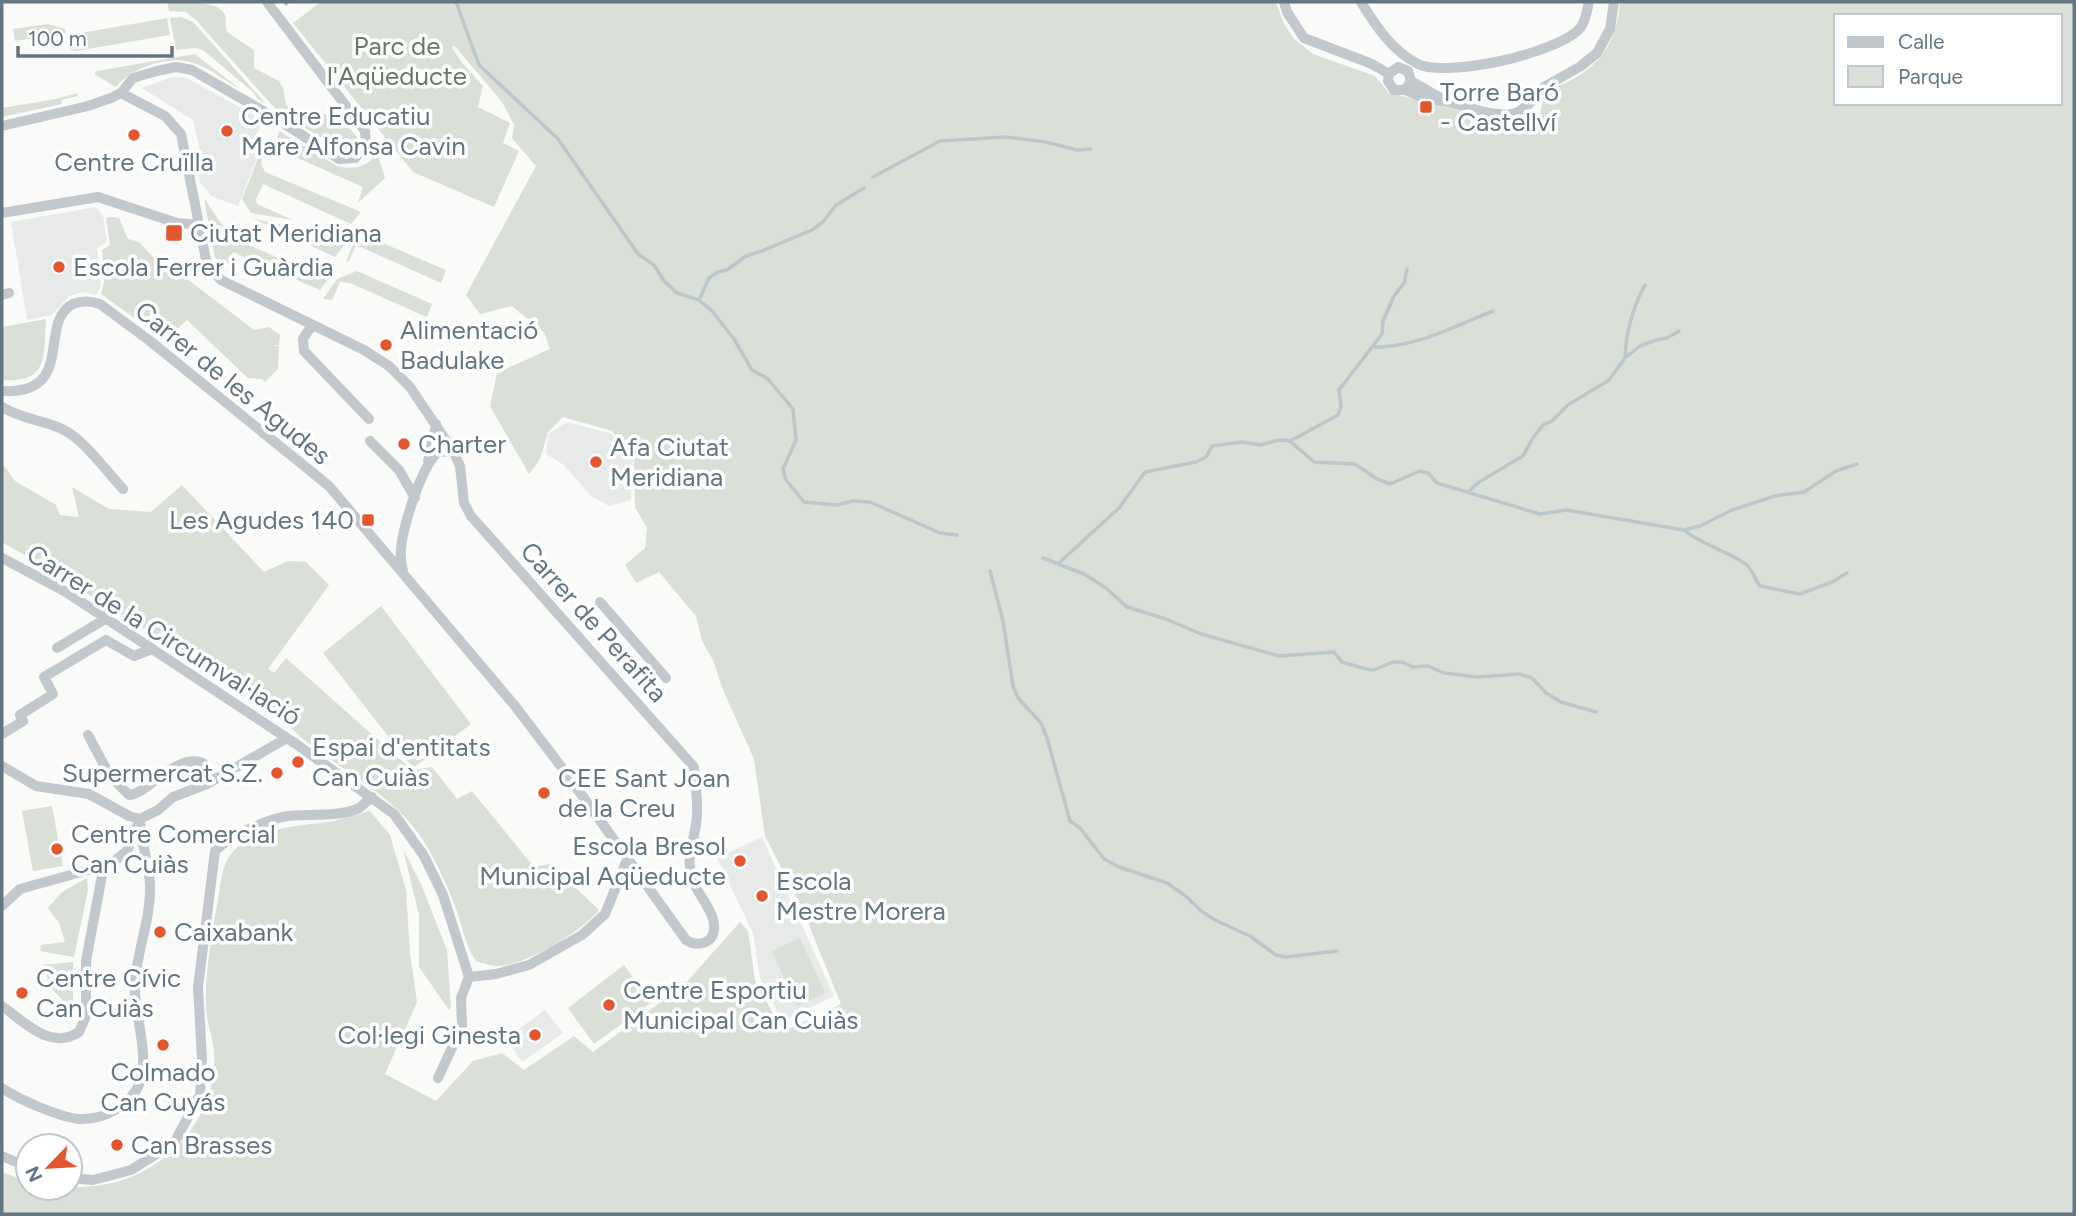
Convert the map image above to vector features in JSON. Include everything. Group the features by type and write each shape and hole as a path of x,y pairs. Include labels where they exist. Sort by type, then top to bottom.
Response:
{"street":[{"path":"2,126 88,106 121,93 133,78 167,68 184,67 277,119 339,159 355,158 366,146 365,131 267,2"},
{"path":"1284,2 1304,38 1377,65 1389,74"},
{"path":"1361,2 1394,47 1420,65 1444,68 1516,58 1548,48 1581,27 1589,2"},
{"path":"1420,65 1409,82 1398,91 1391,88 1389,74 1398,67 1405,69 1409,82 1444,101 1501,115 1523,110 1544,87 1581,66 1597,53 1610,29 1614,2"},
{"name":"Carrer de Perafita","path":"121,93 165,116 178,128 207,265 221,280 364,350 388,366 410,387 453,451 460,466 464,503 471,516 694,766 698,813 689,862 691,876 715,926 713,934 704,943 696,944 686,940 627,860"},
{"path":"2,213 98,197 177,223 199,225"},
{"name":"Carrer de les Agudes","path":"2,391 24,389 40,381 52,363 59,318 66,309 80,302 100,304 150,341 329,486 385,551"},
{"path":"312,325 304,335 304,351 369,419"},
{"path":"2,407 16,415 55,426 72,435 123,489"},
{"path":"407,580 400,561 402,539 428,463 436,424"},
{"path":"370,440 399,470 415,498"},
{"path":"428,463 438,452 453,451"},
{"path":"402,539 393,549 385,551 515,706 627,860 605,914 582,935 529,965 496,974 469,977 461,998 462,1026 438,1078"},
{"name":"Carrer de la Circumval·lació","path":"2,558 51,582 287,738 394,814 424,856 443,895 469,977"},
{"name":"Carrer de Perafita","path":"600,602 666,678"},
{"path":"57,648 106,619"},
{"path":"2,734 23,721 20,715 53,694 44,677 106,640 134,656 152,649"},
{"path":"88,735 110,776 129,795 138,793 165,773 197,761 204,763 214,780"},
{"path":"2,1006 52,1038 63,1040 79,1032 86,1016 86,961 103,870 127,851 141,819 158,810 173,797 214,780 287,738"},
{"path":"2,766 36,786 89,794 141,819"},
{"path":"84,1179 93,1180 131,1170 174,1143 200,1095 202,1059 198,987 215,851 221,844 264,823 285,817 358,808 372,797"},
{"path":"2,1088 61,1114 80,1119 122,1107 134,1095 140,1081 142,1063 135,990 150,887 140,835 141,819"},
{"path":"2,906 20,889 111,863"}],"shaded area":[{"name":"Centre Educatiu Mare Alfonsa Cavin","path":"185,77 264,121 252,142 261,148 238,206 211,196 200,182 195,152 200,151 193,120 142,88 169,78"},
{"name":"Escola Ferrer i Guàrdia","path":"95,207 103,215 107,242 97,248 101,286 96,295 83,292 69,296 52,315 27,320 11,222"},
{"name":"Afa Ciutat Meridiana","path":"568,422 612,434 633,459 631,500 609,506 591,496 564,465 546,454 548,434"},
{"name":"Escola Mestre Morera","path":"762,837 834,996 782,1021 760,978 753,933 717,858"},
{"name":"Col·legi Ginesta","path":"545,1010 563,1033 522,1062 506,1038"}],"green space":[{"path":"167,2 208,4 222,10 226,17 227,32 254,50 254,68 279,81 286,105 314,121 320,112 334,119 340,115 359,140 356,149 347,152 279,113 196,20 186,12 169,11"},
{"name":"Parc de l'Aqüeducte","path":"321,2 1276,2 1284,24 1294,39 1313,54 1375,76 1389,93 1454,109 1498,124 1540,120 1542,103 1547,94 1585,71 1602,55 1613,36 1620,2 2074,2 2074,1214 2,1214 2,1172 14,1177 14,1202 84,1202 84,1187 112,1183 133,1176 153,1166 187,1136 208,1096 213,1075 214,1052 206,1011 207,979 223,871 238,847 272,831 334,821 370,811 390,835 406,890 410,953 417,1002 385,1074 436,1101 473,1061 502,1053 524,1070 574,1036 593,1052 685,984 740,922 748,931 755,980 783,1032 841,1004 802,908 765,836 754,759 723,690 713,660 702,641 696,616 659,572 636,583 625,565 645,548 647,528 635,507 634,459 612,431 563,417 548,432 540,459 529,474 490,406 497,373 550,349 544,332 512,306 480,314 466,295 536,166 512,138 514,125 502,102 454,45 452,48 463,64 483,86 478,107 510,123 503,143 519,151 494,207 413,172 293,23"},
{"path":"181,17 193,22 266,104 203,50 176,50 170,18"},
{"path":"167,18 170,35 76,51 69,49 75,34"},
{"path":"48,24 65,29 66,33 15,41 13,29"},
{"path":"195,54 240,89 199,65 179,60 142,68 116,87 94,74 97,71"},
{"path":"77,93 78,96 61,100 62,104 2,117 2,108"},
{"path":"279,131 337,166 360,167 369,162 377,152 385,178 358,203 363,187 275,148"},
{"path":"260,153 263,155 261,164 265,172 361,212 351,224 263,184 256,199 257,204 293,220 251,213 242,199"},
{"path":"204,198 224,228 239,241 328,279 320,290 233,252 228,264 215,258"},
{"path":"106,218 119,218 128,239 139,242 163,268 182,275 254,330 269,327 280,335 279,345 272,345 279,346 278,369 265,382 262,379 248,378 187,320 165,340 101,294 105,276 102,250 110,245"},
{"path":"254,219 298,228 344,245 335,257"},
{"path":"371,238 446,270 441,283 356,245 346,262 354,241"},
{"path":"357,271 432,304 427,317 350,283 340,282 332,300 323,299 337,279"},
{"path":"46,319 43,355 36,372 18,380 2,380 2,327"},
{"path":"2,463 15,481 56,505 60,515 79,517 72,487 109,509 151,512 182,485 264,572 288,561 306,562 329,585 268,669 274,673 286,658 412,770 432,767 457,799 472,791 534,867 550,864 599,910 580,928 538,954 498,966 476,961 466,941 449,891 428,848 415,829 384,798 312,746 264,704 2,542"},
{"path":"381,606 471,724 413,768 323,653"},
{"path":"52,806 63,866 33,871 22,811"},
{"path":"403,849 421,884 447,950 451,1006 449,1010 419,967 419,915"},
{"path":"87,878 88,890 74,957 40,951 41,945 65,942 59,923 48,908 62,892"},
{"path":"800,938 825,993 797,1006 772,951"},
{"path":"73,962 73,1011 53,990 42,965"},
{"name":"Centre Esportiu Municipal Can Cuiàs","path":"624,965 651,1003 594,1044 568,1008"}],"waterway":[{"path":"456,2 479,65 558,139 638,254 654,265 664,281 677,293 699,300 712,311 734,339 752,370 768,379 793,409 796,440 783,469 786,480 804,502 837,505 853,501 870,502 940,533 957,535"},
{"path":"873,177 940,141 1006,137 1046,142 1077,150 1091,149"},
{"path":"699,300 709,278 727,270 746,256 812,230 823,222 836,205 864,188"},
{"path":"1290,441 1338,415 1341,407 1339,390 1382,334 1383,321 1394,296 1404,283 1407,269"},
{"path":"1625,358 1631,320 1645,285"},
{"path":"1373,347 1419,340 1493,311"},
{"path":"1468,492 1479,482 1523,456 1543,425 1552,421 1568,405 1609,380 1625,358 1640,346 1667,338 1679,331"},
{"path":"1059,563 1119,508 1145,472 1196,462 1206,457 1212,446 1242,442 1261,445 1278,440 1290,441 1314,462 1355,464 1377,479 1390,484 1420,471 1428,473 1437,483 1540,514 1566,510 1684,530 1748,566 1760,586 1800,594 1847,573"},
{"path":"1684,530 1775,496 1804,492 1836,471 1857,464"},
{"path":"1043,558 1084,574 1106,588 1127,607 1201,634 1279,656 1334,652 1342,662 1374,670 1393,662 1402,662 1413,667 1428,666 1444,673 1477,677 1519,674 1532,678 1546,693 1561,702 1596,712"},
{"path":"990,571 1003,621 1013,686 1018,698 1041,723 1070,821 1080,828 1104,859 1119,867 1167,883 1201,911 1250,936 1276,955 1286,957 1337,951"}],"place":[{"name":"Torre Baró - Castellví","path":"1426,107"},
{"name":"Centre Educatiu Mare Alfonsa Cavin","path":"227,131"},
{"name":"Centre Cruïlla","path":"134,135"},
{"name":"Ciutat Meridiana","path":"174,233"},
{"name":"Escola Ferrer i Guàrdia","path":"59,267"},
{"name":"Alimentació Badulake","path":"386,345"},
{"name":"Charter","path":"404,444"},
{"name":"Afa Ciutat Meridiana","path":"596,462"},
{"name":"Les Agudes 140","path":"368,520"},
{"name":"Espai d'entitats Can Cuiàs","path":"298,762"},
{"name":"Supermercat S.Z.","path":"277,773"},
{"name":"CEE Sant Joan de la Creu","path":"544,793"},
{"name":"Centre Comercial Can Cuiàs","path":"57,849"},
{"name":"Escola Bresol Municipal Aqüeducte","path":"740,861"},
{"name":"Escola Mestre Morera","path":"762,896"},
{"name":"Caixabank","path":"160,932"},
{"name":"Centre Cívic Can Cuiàs","path":"22,993"},
{"name":"Centre Esportiu Municipal Can Cuiàs","path":"609,1005"},
{"name":"Col·legi Ginesta","path":"535,1035"},
{"name":"Colmado Can Cuyás","path":"163,1045"},
{"name":"Can Brasses","path":"117,1145"}]}
